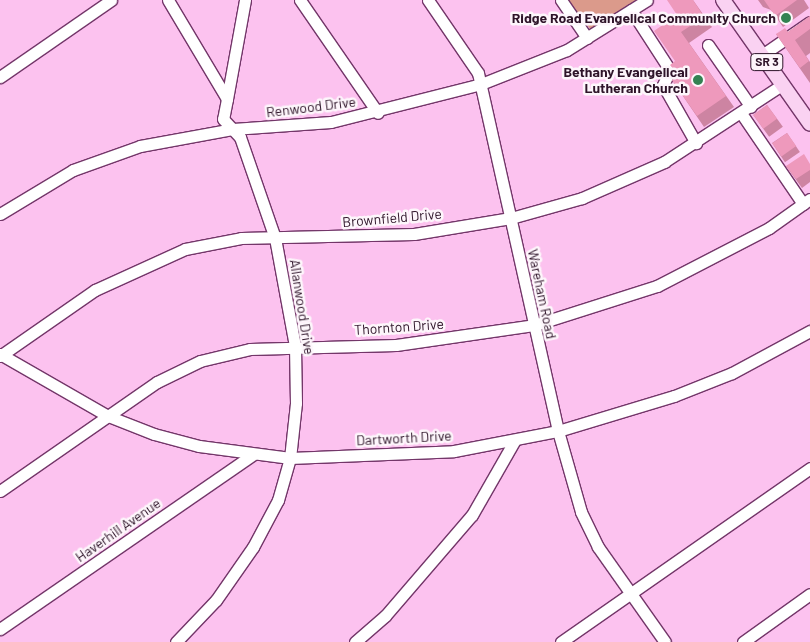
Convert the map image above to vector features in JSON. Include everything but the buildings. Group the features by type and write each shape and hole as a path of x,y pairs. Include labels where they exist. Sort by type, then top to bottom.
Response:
{"main road":[{"name":"SR 3","path":"723,0 810,124"}],"street":[{"path":"0,77 111,0"},
{"path":"168,0 227,99"},
{"path":"227,99 245,0"},
{"path":"300,0 378,113"},
{"name":"Wareham Road","path":"428,0 478,72 558,431 581,512 631,594 665,642"},
{"path":"561,0 587,38"},
{"name":"Renwood Drive","path":"0,214 73,170 140,146 233,129 331,122 378,113 481,84 531,67 587,38 648,0"},
{"path":"631,10 670,70 662,85 696,143"},
{"path":"762,55 810,22"},
{"path":"708,45 746,110 807,201"},
{"name":"Brownfield Drive","path":"1,355 95,290 138,267 185,249 241,238 414,234 511,218 627,180 696,143 782,84"},
{"name":"Allanwood Drive","path":"181,640 216,600 254,548 278,500 290,458 296,402 295,346 275,238 240,137 223,119 227,99"},
{"name":"Thornton Drive","path":"0,491 108,416 200,360 250,349 295,346 396,345 534,325 657,286 708,262 807,201"},
{"name":"Dartworth Drive","path":"1,355 108,416 154,434 252,455 290,458 454,451 558,431 674,396 732,373 810,331"},
{"path":"355,642 385,616 472,515 515,440"},
{"name":"Haverhill Avenue","path":"0,629 252,455"},
{"path":"561,642 810,468"},
{"path":"743,642 810,594"}],"shaded area":[{"path":"567,0 639,0 591,30"}],"place":[{"name":"Ridge Road Evangelical Community Church","path":"786,18"},
{"name":"Bethany Evangelical Lutheran Church","path":"698,80"}]}
